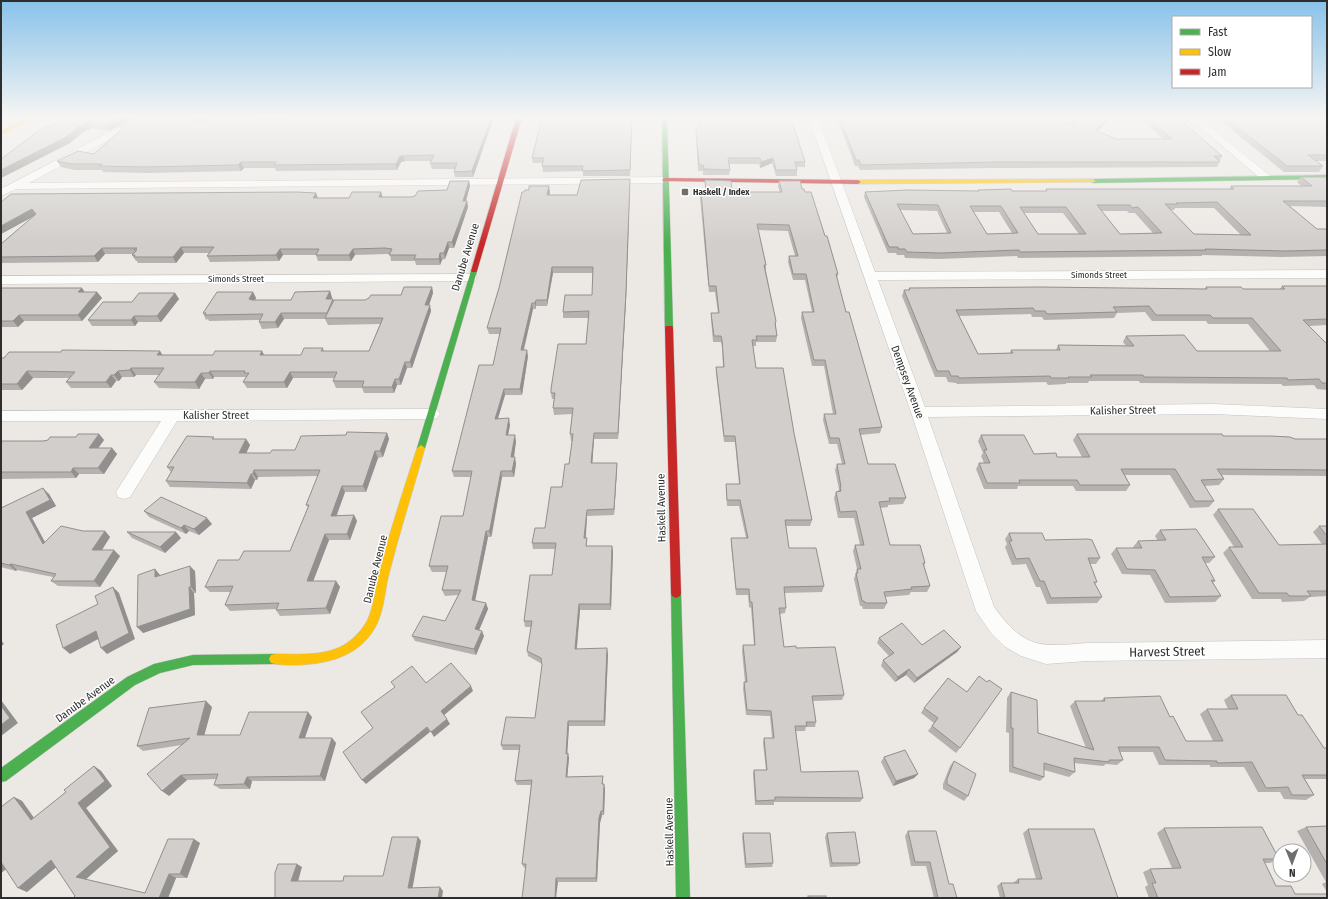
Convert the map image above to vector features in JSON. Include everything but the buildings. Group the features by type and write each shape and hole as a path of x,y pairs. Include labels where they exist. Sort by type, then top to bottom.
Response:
{"main road":[{"name":"Danube Avenue","path":"1,776 131,680 158,668 193,660 305,660 330,656 348,648 364,637 372,624 378,609 382,582 507,160"},
{"name":"Haskell Avenue","path":"665,160 683,898"},
{"path":"665,180 836,182 1173,180 1265,177 1327,177"}],"street":[{"path":"1,192 64,160"},
{"name":"Dempsey Avenue","path":"828,160 919,412 986,611 996,627 1011,640"},
{"path":"1244,160 1265,177"},
{"path":"14,186 665,180"},
{"name":"Simonds Street","path":"870,276 1327,274"},
{"name":"Simonds Street","path":"1,280 471,278"},
{"name":"Kalisher Street","path":"919,412 1213,409 1327,414"},
{"name":"Kalisher Street","path":"1,416 432,414"},
{"path":"124,492 173,415"},
{"name":"Harvest Street","path":"1011,640 1029,650 1047,655 1087,652 1327,649"}],"traffic: fast":[{"path":"665,160 669,328"},
{"path":"1093,181 1327,177"},
{"path":"421,448 474,271"},
{"path":"676,593 683,898"},
{"path":"1,776 131,681 158,668 193,660 275,659"}],"traffic: slow":[{"path":"858,182 1093,181"},
{"path":"275,659 310,659 333,655 354,644 368,630 374,617 382,580 421,448"}],"traffic: jam":[{"path":"474,271 507,160"},
{"path":"665,180 858,182"},
{"path":"669,328 676,593"}],"place":[{"name":"Haskell / Index","path":"685,192"}]}
